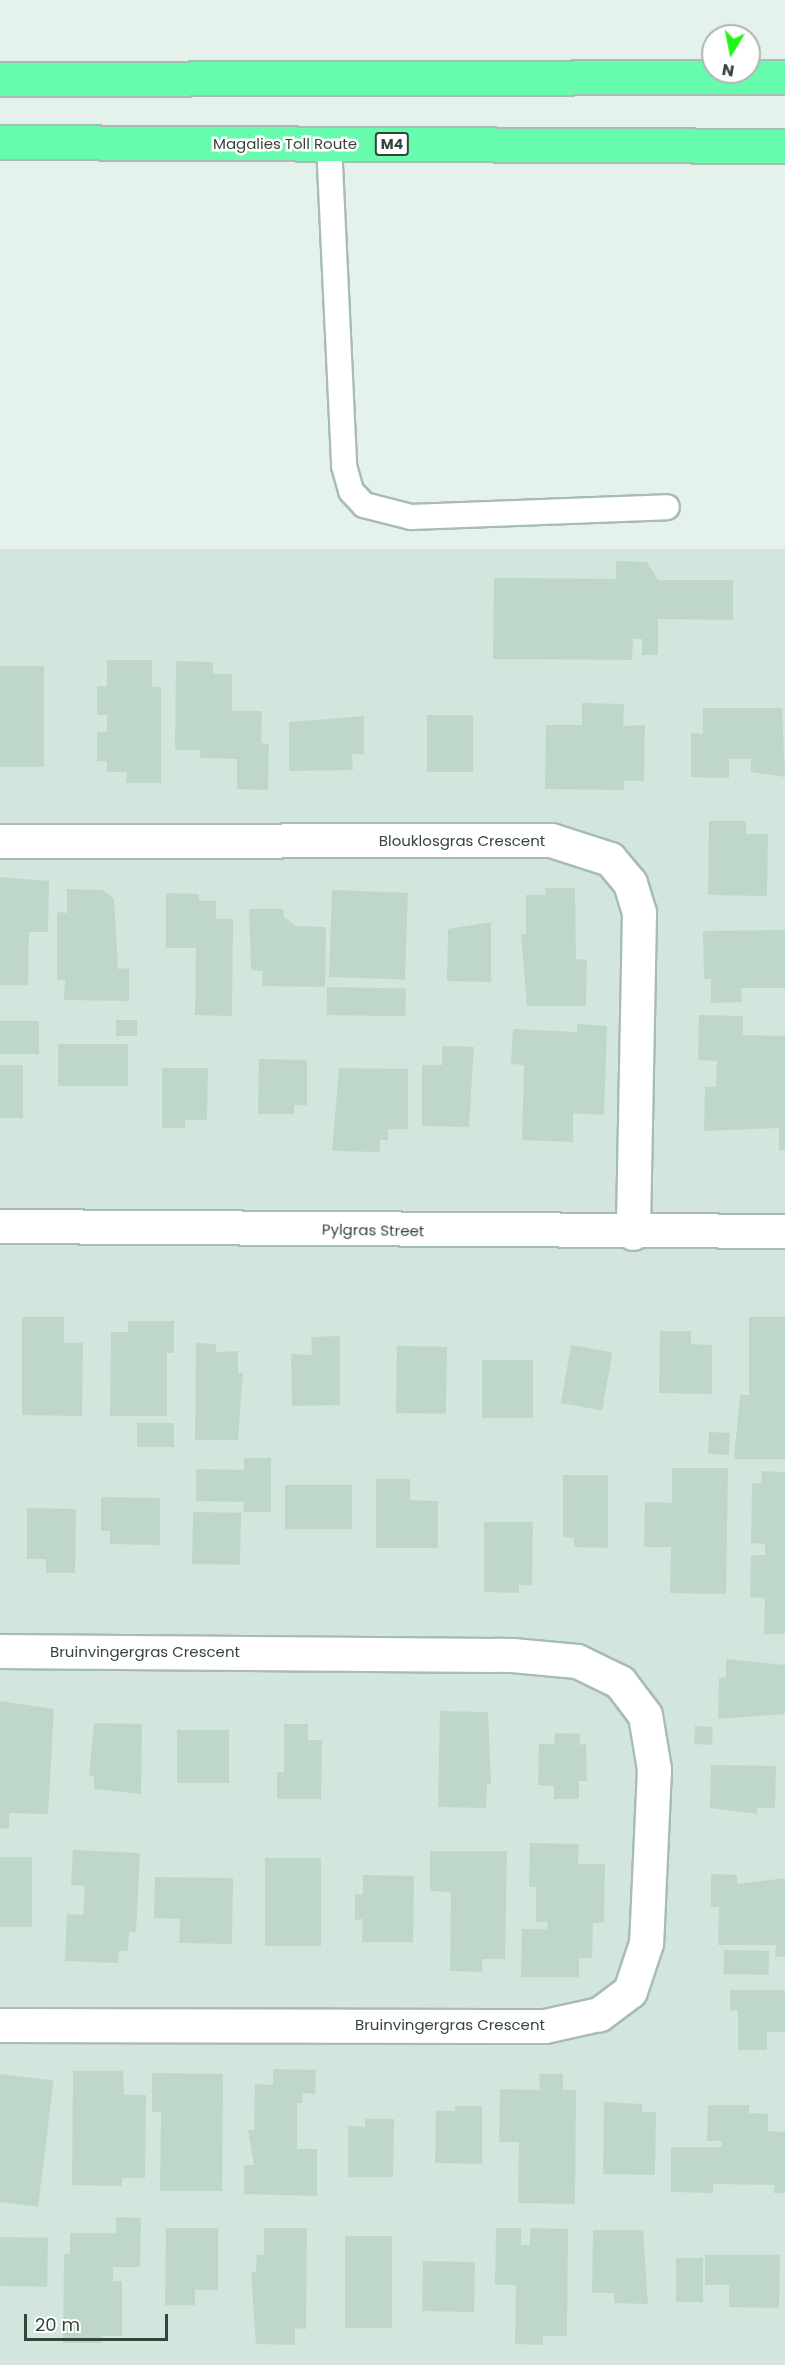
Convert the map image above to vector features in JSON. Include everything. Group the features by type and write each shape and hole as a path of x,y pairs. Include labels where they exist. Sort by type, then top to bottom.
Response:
{"highway":[{"path":"0,80 785,77"},
{"name":"Magalies Toll Route","path":"0,142 785,146"}],"street":[{"name":"Blouklosgras Crescent","path":"0,841 551,840 610,859 630,883 639,913 633,1233"},
{"name":"Pylgras Street","path":"0,1226 746,1235 785,1231"},
{"name":"Pylgras Street","path":"746,1235 785,1244"},
{"name":"Bruinvingergras Crescent","path":"0,1651 512,1655 577,1661 620,1682 645,1715 654,1768 646,1943 630,1991 599,2014 545,2026 0,2025"}],"lane":[{"path":"329,144 344,466 351,491 363,505 411,518 667,507"}],"shaded area":[{"path":"0,549 785,549 785,2365 0,2365"}],"building":[{"path":"616,561 647,562 658,580 733,580 733,620 658,619 658,655 642,655 642,639 633,639 632,660 493,659 494,578 616,579"},
{"path":"107,660 152,660 152,687 161,687 161,783 126,783 127,772 107,772 107,761 97,761 97,732 107,732 107,715 97,715 97,686 107,686"},
{"path":"176,661 213,662 213,674 232,674 232,711 262,711 261,743 269,744 268,790 237,789 237,759 200,758 200,750 175,750"},
{"path":"0,666 44,666 44,767 0,767"},
{"path":"582,703 624,704 623,726 645,725 644,781 624,781 624,790 545,789 546,725 582,725"},
{"path":"703,708 782,708 785,777 751,772 751,759 729,759 729,778 691,777 691,733 703,734"},
{"path":"427,715 473,715 473,772 427,772"},
{"path":"364,716 364,754 352,754 353,770 289,771 289,722"},
{"path":"709,821 746,821 746,834 768,834 767,896 708,895"},
{"path":"0,877 49,881 48,932 29,932 28,985 0,985"},
{"path":"545,888 575,888 576,959 587,960 586,1006 527,1006 521,934 526,934 526,895 546,895"},
{"path":"67,889 103,890 114,899 118,969 129,968 129,1001 64,1000 65,980 57,980 57,912 67,913"},
{"path":"332,890 408,893 405,980 329,977"},
{"path":"166,893 199,894 199,901 216,901 216,919 233,919 232,1016 195,1015 196,948 166,948"},
{"path":"249,909 283,909 284,917 296,926 326,927 325,987 262,986 263,971 251,970"},
{"path":"491,922 491,982 447,981 448,929"},
{"path":"785,930 785,988 741,988 742,1002 711,1003 711,979 704,979 703,931"},
{"path":"327,987 406,988 405,1016 327,1015"},
{"path":"699,1015 743,1016 743,1035 785,1036 785,1150 779,1150 779,1128 704,1131 705,1087 716,1087 717,1061 698,1060"},
{"path":"116,1020 137,1020 137,1036 116,1036"},
{"path":"0,1021 39,1021 39,1054 0,1054"},
{"path":"577,1024 607,1026 604,1115 573,1113 573,1142 522,1140 524,1065 511,1064 513,1029 577,1032"},
{"path":"58,1044 128,1044 128,1086 58,1086"},
{"path":"442,1046 474,1047 469,1127 422,1126 422,1065 442,1065"},
{"path":"259,1059 307,1060 307,1105 294,1105 294,1114 258,1114"},
{"path":"0,1065 23,1065 23,1118 0,1118"},
{"path":"162,1068 208,1068 207,1120 185,1120 185,1128 162,1128"},
{"path":"339,1068 408,1069 408,1129 388,1129 388,1140 380,1140 380,1152 332,1151"},
{"path":"22,1317 64,1317 64,1343 83,1343 82,1416 22,1415"},
{"path":"749,1317 785,1317 785,1459 734,1459 740,1395 749,1395"},
{"path":"128,1321 174,1321 174,1353 167,1353 167,1416 110,1416 111,1332 128,1332"},
{"path":"660,1331 691,1331 691,1344 712,1345 712,1394 659,1393"},
{"path":"340,1336 340,1405 292,1406 291,1354 312,1355 311,1337"},
{"path":"196,1343 216,1344 216,1352 238,1351 238,1373 243,1373 238,1440 195,1440"},
{"path":"571,1345 612,1352 602,1410 561,1403"},
{"path":"397,1346 447,1347 446,1414 396,1413"},
{"path":"482,1360 533,1360 533,1418 482,1418"},
{"path":"137,1423 174,1423 174,1447 137,1447"},
{"path":"709,1432 730,1433 729,1455 708,1454"},
{"path":"244,1458 271,1458 271,1512 243,1512 244,1502 196,1501 196,1469 244,1470"},
{"path":"672,1468 728,1468 726,1594 670,1593 671,1547 644,1547 645,1502 672,1503"},
{"path":"762,1471 785,1472 785,1634 764,1634 765,1598 750,1597 751,1555 765,1555 765,1544 751,1543 752,1483 761,1483"},
{"path":"563,1475 608,1475 608,1548 574,1547 574,1538 563,1537"},
{"path":"376,1479 410,1479 410,1500 438,1501 438,1548 376,1548"},
{"path":"285,1485 352,1485 352,1529 285,1529"},
{"path":"101,1497 160,1498 160,1545 110,1544 110,1531 101,1531"},
{"path":"27,1508 76,1509 75,1573 46,1573 46,1559 27,1559"},
{"path":"193,1512 241,1513 240,1565 192,1564"},
{"path":"484,1522 533,1522 532,1585 519,1585 519,1593 484,1592"},
{"path":"726,1659 785,1665 785,1714 718,1719 719,1678 726,1677"},
{"path":"0,1701 54,1709 48,1814 9,1813 9,1829 0,1828"},
{"path":"440,1711 488,1712 491,1784 487,1784 486,1808 438,1807"},
{"path":"94,1723 142,1724 141,1794 94,1789 94,1776 89,1776"},
{"path":"284,1724 308,1724 308,1740 322,1740 321,1799 277,1799 277,1772 284,1772"},
{"path":"695,1726 713,1727 712,1745 694,1744"},
{"path":"177,1730 229,1730 229,1783 177,1783"},
{"path":"555,1733 580,1734 580,1745 586,1744 587,1781 579,1781 579,1799 554,1799 554,1786 538,1785 539,1744 554,1744"},
{"path":"711,1765 776,1766 775,1808 757,1808 757,1814 710,1808"},
{"path":"530,1843 579,1844 578,1864 605,1864 604,1922 593,1923 592,1958 579,1958 579,1977 521,1977 522,1929 547,1929 548,1922 536,1922 536,1887 529,1887"},
{"path":"73,1850 140,1853 136,1932 129,1932 128,1951 119,1951 118,1963 65,1961 67,1914 83,1915 85,1886 71,1885"},
{"path":"430,1851 507,1851 505,1959 482,1959 482,1972 450,1971 451,1892 430,1891"},
{"path":"0,1857 32,1857 32,1927 0,1927"},
{"path":"265,1858 321,1858 321,1946 265,1946"},
{"path":"711,1874 737,1875 737,1884 785,1878 785,1957 775,1957 776,1945 718,1945 719,1907 711,1907"},
{"path":"363,1875 414,1876 413,1942 362,1942 363,1919 355,1920 355,1894 363,1894"},
{"path":"155,1877 233,1878 232,1944 179,1943 180,1919 154,1918"},
{"path":"724,1950 769,1951 769,1975 724,1974"},
{"path":"730,1990 785,1990 785,2032 767,2032 767,2050 738,2050 738,2011 730,2010"},
{"path":"273,2069 316,2070 315,2094 303,2093 302,2103 297,2103 297,2149 317,2149 317,2196 244,2194 244,2165 254,2165 248,2130 254,2130 255,2084 273,2085"},
{"path":"73,2071 123,2071 124,2095 146,2095 145,2178 122,2178 122,2186 72,2185"},
{"path":"152,2073 223,2074 222,2191 160,2191 161,2112 152,2112"},
{"path":"0,2074 54,2081 38,2207 0,2202"},
{"path":"539,2074 563,2074 563,2090 576,2090 575,2204 518,2203 519,2142 499,2142 500,2089 540,2090"},
{"path":"604,2102 642,2104 642,2112 656,2112 655,2175 603,2174"},
{"path":"708,2105 749,2105 749,2113 768,2114 768,2131 785,2132 785,2193 774,2193 774,2185 713,2184 713,2193 671,2192 671,2147 722,2147 722,2141 707,2141"},
{"path":"455,2106 482,2106 482,2164 435,2163 436,2111 455,2111"},
{"path":"365,2119 394,2119 393,2177 348,2177 348,2126 365,2127"},
{"path":"116,2217 141,2218 140,2267 113,2267 113,2281 122,2281 122,2336 102,2336 102,2343 63,2343 64,2254 70,2254 70,2233 116,2233"},
{"path":"166,2228 218,2228 218,2290 195,2290 195,2305 165,2305"},
{"path":"264,2228 307,2228 306,2329 295,2328 295,2345 256,2344 251,2273 256,2272 257,2255 264,2255"},
{"path":"496,2228 521,2228 521,2245 530,2245 530,2228 568,2229 567,2336 543,2336 543,2345 515,2344 516,2285 495,2285"},
{"path":"593,2230 643,2230 648,2304 614,2303 614,2293 592,2293"},
{"path":"345,2236 392,2236 392,2328 345,2328"},
{"path":"0,2237 48,2238 47,2287 0,2286"},
{"path":"705,2255 780,2255 779,2308 729,2307 729,2285 705,2285"},
{"path":"676,2258 703,2258 703,2302 676,2302"},
{"path":"423,2261 475,2262 474,2312 422,2311"}]}
